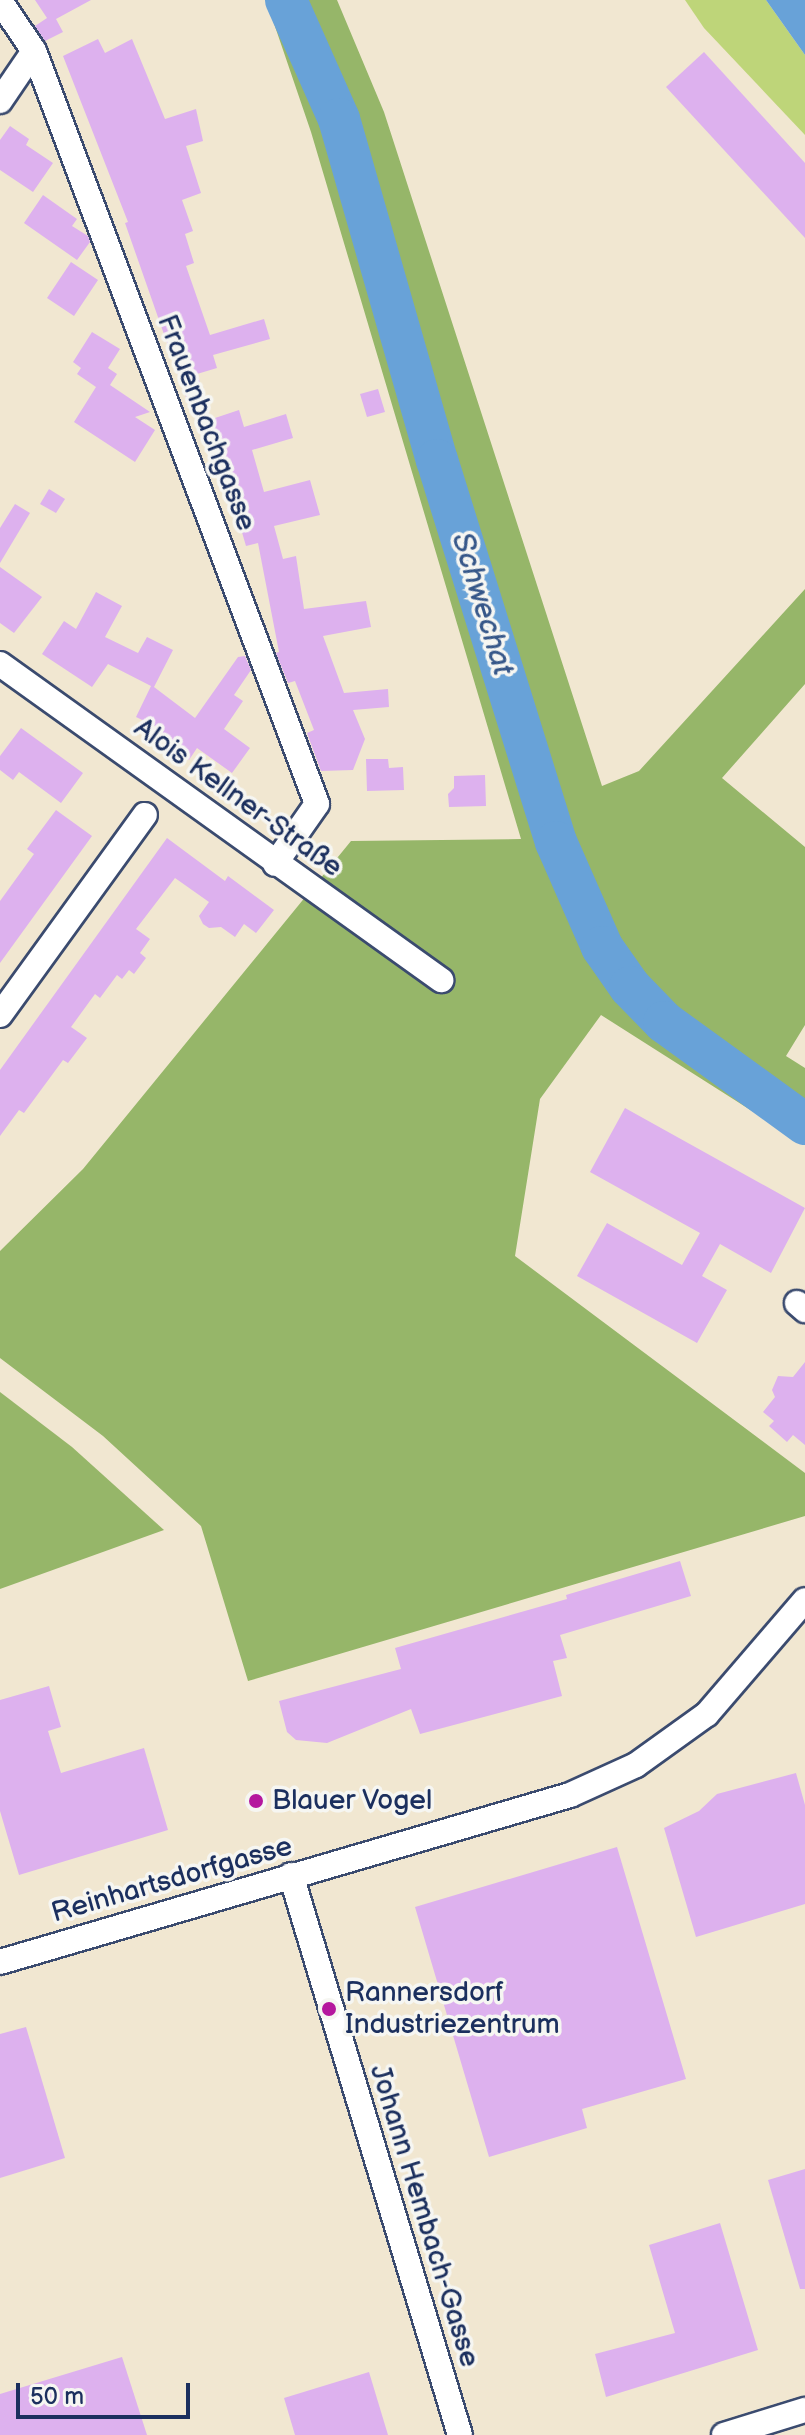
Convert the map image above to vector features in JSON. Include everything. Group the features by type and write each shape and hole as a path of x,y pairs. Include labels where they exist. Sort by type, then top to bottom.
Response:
{"street":[{"name":"Frauenbachgasse","path":"0,1 34,51 317,804 275,864"},
{"path":"0,101 34,51"},
{"name":"Alois Kellner-Straße","path":"0,664 441,980"},
{"path":"0,1015 145,815"},
{"name":"Reinhartsdorfgasse","path":"0,1962 570,1795 636,1765 707,1714 805,1600"},
{"name":"Johann Hembach-Gasse","path":"291,1875 460,2435"},
{"path":"724,2435 805,2410"}],"green space":[{"path":"266,0 337,0 384,112 602,786 639,771 805,589 805,684 722,778 805,847 805,1025 786,1056 805,1068 805,1132 752,1111 601,1015 540,1099 515,1256 805,1473 805,1516 248,1681 201,1526 103,1436 0,1358 0,1251 83,1169 351,841 521,839 311,132"},
{"path":"685,0 766,0 805,55 805,135 704,28"},
{"path":"0,1392 72,1447 164,1530 0,1589"}],"water":[{"path":"766,0 805,0 805,55"}],"building":[{"path":"35,0 91,0 56,19 63,32 45,41 35,26 47,18"},
{"path":"98,39 105,53 132,39 165,119 196,109 203,141 186,146 201,193 182,200 193,231 185,234 194,263 186,266 210,335 264,319 270,339 213,355 217,368 197,374 204,394 187,400 125,223 128,222 63,56"},
{"path":"704,52 805,163 805,238 666,87"},
{"path":"10,126 29,139 26,145 53,163 33,192 0,170 0,140"},
{"path":"43,195 77,219 72,226 88,236 90,242 77,260 24,223"},
{"path":"71,262 98,280 74,316 47,298"},
{"path":"92,332 120,349 108,368 117,374 110,385 150,412 135,417 155,430 135,462 74,422 96,387 77,374 81,368 73,362"},
{"path":"378,389 385,412 367,417 360,394"},
{"path":"239,410 244,427 286,414 293,438 252,450 264,492 310,480 320,515 274,526 283,559 296,556 304,609 366,601 371,627 323,636 344,693 388,689 389,707 353,710 365,739 353,770 321,771 307,733 314,730 295,681 288,683 276,653 279,652 258,543 246,546 209,420"},
{"path":"49,489 65,499 56,513 40,504"},
{"path":"15,504 30,513 0,563 0,528"},
{"path":"0,567 42,597 14,633 0,623"},
{"path":"96,592 122,606 105,637 138,653 147,637 173,650 154,687 195,718 238,657 245,656 251,670 234,695 243,701 224,729 250,748 232,773 197,748 189,760 155,735 159,728 136,717 151,686 108,664 92,687 42,654 64,621 76,629"},
{"path":"21,728 83,773 61,803 19,772 13,780 0,770 0,756"},
{"path":"366,759 388,759 389,768 403,767 404,790 367,791"},
{"path":"485,775 486,806 449,807 448,794 454,788 454,776"},
{"path":"56,810 92,836 0,963 0,901 34,854 27,849"},
{"path":"167,838 225,881 228,876 274,910 256,933 244,924 235,937 221,927 209,928 203,924 199,916 209,902 175,878 136,929 150,939 140,953 146,958 134,974 129,970 122,979 117,975 100,998 95,994 71,1027 87,1038 68,1063 63,1060 24,1113 19,1110 0,1136 0,1070"},
{"path":"625,1108 805,1208 771,1273 720,1244 702,1276 727,1290 697,1343 577,1276 607,1223 682,1265 700,1233 590,1172"},
{"path":"805,1362 805,1445 793,1435 787,1442 769,1426 774,1421 763,1412 775,1397 772,1390 778,1376 793,1377"},
{"path":"680,1561 691,1596 560,1635 567,1658 553,1661 562,1696 420,1734 411,1709 327,1743 296,1740 287,1732 279,1701 401,1669 395,1648 567,1599 566,1595"},
{"path":"49,1686 61,1727 48,1731 61,1773 144,1748 168,1830 19,1875 0,1811 0,1700"},
{"path":"796,1773 805,1805 805,1904 696,1937 664,1828 699,1811 717,1794"},
{"path":"617,1847 686,2079 582,2109 587,2128 489,2157 415,1907"},
{"path":"26,2027 65,2158 0,2178 0,2034"},
{"path":"805,2169 805,2289 800,2289 768,2180"},
{"path":"720,2223 758,2350 606,2397 595,2354 675,2333 649,2245"},
{"path":"122,2357 147,2435 0,2435 0,2394"},
{"path":"369,2372 388,2435 295,2435 284,2398"}],"waterway":[{"name":"Schwechat","path":"286,0 339,119 437,460 556,842 602,947 630,987 664,1022 805,1124"}],"place":[{"name":"Blauer Vogel","path":"256,1801"},
{"name":"Rannersdorf Industriezentrum","path":"329,2009"}]}
